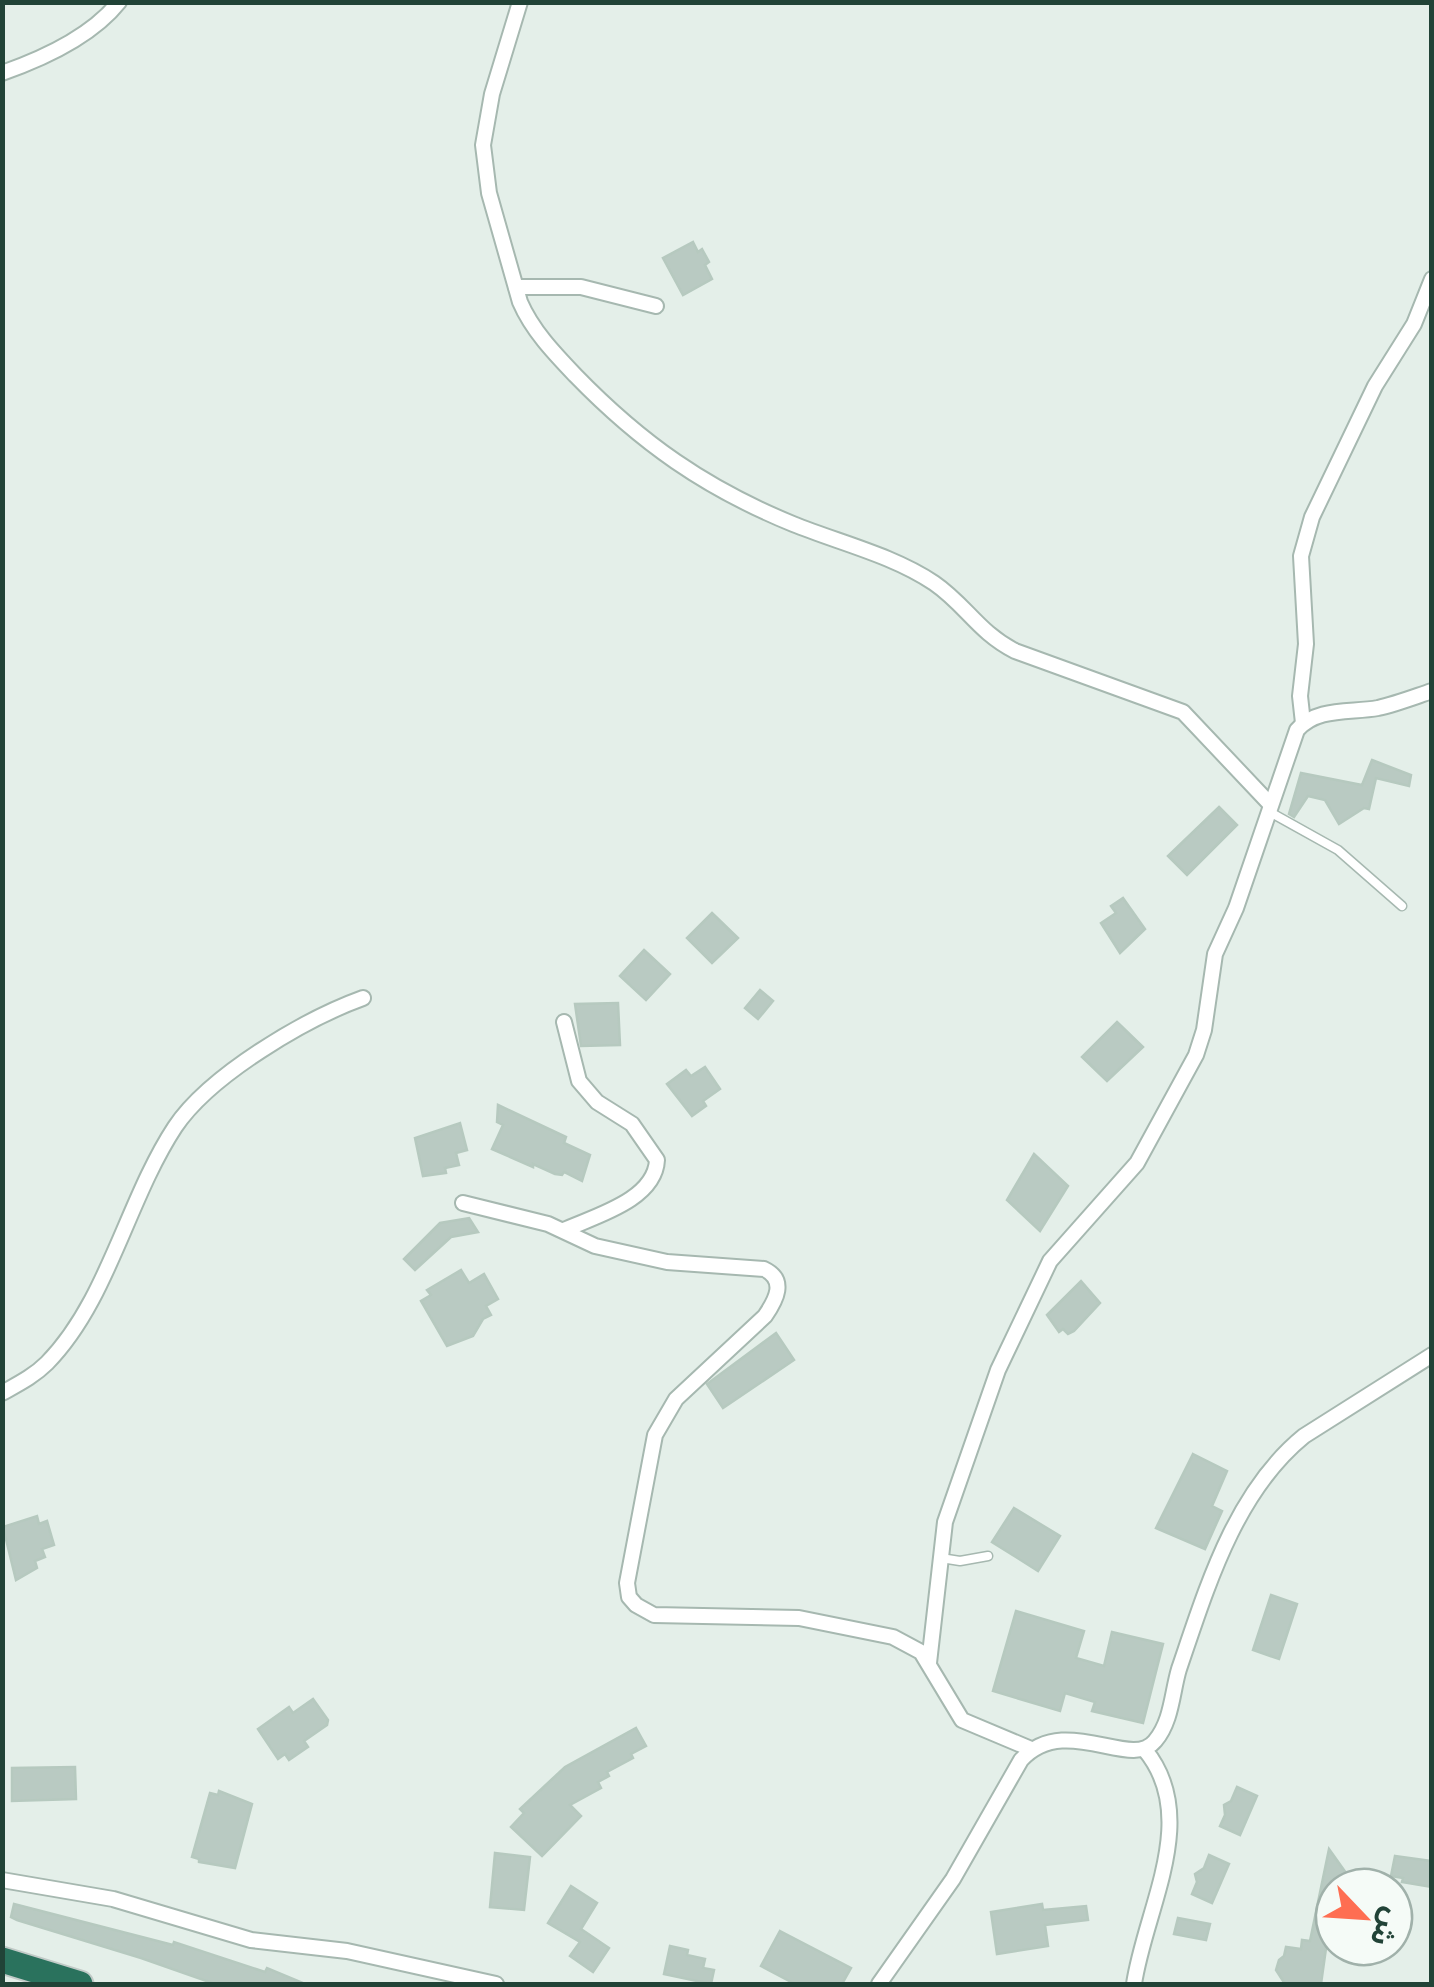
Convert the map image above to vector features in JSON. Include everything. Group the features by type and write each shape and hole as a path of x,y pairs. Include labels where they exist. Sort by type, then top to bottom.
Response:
{"highway":[{"path":"2,1960 80,1984"},
{"path":"2,1976 31,1984"}],"street":[{"path":"2,73 66,43 119,2"},
{"path":"520,2 492,94 483,144 489,192 530,323 568,368 672,462 711,485 792,524 880,556 934,584 994,640 1016,652 1183,712 1269,807"},
{"path":"1303,723 1300,696 1306,644 1301,556 1312,517 1375,386 1414,324 1432,279"},
{"path":"516,287 581,287 656,306"},
{"path":"929,1663 945,1522 980,1419 1016,1329 1050,1261 1136,1163 1196,1055 1204,1030 1215,954 1236,908 1292,743 1303,723 1319,714 1381,708 1432,691"},
{"path":"2,1393 46,1364 84,1314 132,1206 176,1126 194,1104 268,1046 363,998"},
{"path":"564,1022 579,1082 596,1102 632,1124 656,1160 654,1178 634,1197 564,1230"},
{"path":"463,1203 564,1230 596,1246 667,1262 764,1269 778,1281 774,1304 765,1316 676,1399 661,1422 651,1449 627,1572 629,1597 636,1605 654,1616 768,1616 834,1623 911,1644 929,1663 962,1720 1032,1749"},
{"path":"1145,1750 1164,1729 1178,1671 1198,1614 1238,1517 1255,1490 1304,1436 1432,1355"},
{"path":"880,1984 952,1880 1022,1760 1032,1749 1062,1739 1145,1750 1163,1777 1170,1812 1166,1856 1134,1984"},
{"path":"2,1880 113,1899 251,1940 363,1954 496,1984"}],"lane":[{"path":"1269,807 1338,850 1402,906"},
{"path":"942,1558 960,1561 988,1556"}],"building":[{"path":"693,242 709,262 705,265 712,279 683,295 663,258"},
{"path":"1372,760 1411,775 1409,786 1376,778 1369,809 1364,808 1339,824 1325,800 1308,796 1294,817 1289,814 1301,773 1362,785"},
{"path":"1219,807 1237,825 1187,875 1168,856"},
{"path":"1123,898 1145,929 1120,953 1101,923 1116,913 1111,906"},
{"path":"712,913 738,938 712,963 687,938"},
{"path":"644,950 670,974 646,1000 620,976"},
{"path":"760,990 773,1001 758,1019 745,1008"},
{"path":"618,1003 620,1045 581,1046 575,1004"},
{"path":"1117,1022 1143,1047 1107,1081 1082,1057"},
{"path":"705,1067 720,1089 703,1101 706,1106 692,1116 667,1084 686,1070 691,1076"},
{"path":"498,1105 566,1137 564,1143 590,1155 582,1181 564,1172 555,1174 533,1167 492,1149 503,1125 497,1122"},
{"path":"460,1123 467,1150 456,1153 459,1165 445,1168 446,1173 423,1176 415,1138"},
{"path":"1034,1154 1068,1186 1040,1231 1007,1200"},
{"path":"469,1218 478,1232 451,1237 415,1270 404,1259 440,1223"},
{"path":"461,1270 469,1283 484,1274 498,1299 486,1306 491,1315 483,1319 473,1336 447,1346 421,1301 431,1295 427,1290"},
{"path":"1081,1281 1100,1303 1074,1331 1059,1332 1047,1315"},
{"path":"776,1333 794,1360 723,1408 707,1384"},
{"path":"1193,1454 1227,1471 1212,1506 1222,1511 1205,1549 1156,1528"},
{"path":"1014,1508 1060,1536 1038,1571 992,1542"},
{"path":"37,1516 39,1524 47,1521 54,1545 42,1549 45,1557 35,1561 37,1568 16,1580 3,1527"},
{"path":"1271,1595 1297,1604 1279,1659 1253,1650"},
{"path":"1016,1611 1084,1631 1076,1658 1104,1666 1112,1632 1163,1644 1143,1723 1092,1711 1095,1702 1065,1693 1060,1711 993,1691"},
{"path":"313,1699 328,1720 327,1725 304,1741 308,1747 289,1760 285,1754 278,1759 258,1729 289,1707 293,1713"},
{"path":"636,1728 646,1746 607,1772 609,1776 598,1782 601,1788 570,1805 581,1816 542,1856 511,1827 524,1813 520,1809 565,1767"},
{"path":"75,1767 76,1799 12,1801 12,1768"},
{"path":"1237,1787 1257,1796 1240,1835 1220,1826 1224,1805 1231,1801"},
{"path":"219,1791 252,1804 235,1868 199,1862 192,1857 210,1793 218,1795"},
{"path":"1329,1849 1342,1867 1325,1867"},
{"path":"495,1853 530,1857 524,1910 490,1907"},
{"path":"1209,1855 1229,1864 1212,1903 1192,1894 1197,1882 1195,1874 1204,1868"},
{"path":"1395,1856 1432,1861 1432,1887 1414,1884 1414,1867 1393,1867"},
{"path":"571,1886 597,1903 581,1929 609,1948 593,1972 570,1956 580,1942 548,1923"},
{"path":"14,1904 173,1945 174,1942 265,1972 267,1968 305,1984 215,1984 17,1920 11,1917"},
{"path":"1042,1904 1043,1910 1086,1906 1088,1920 1045,1925 1048,1946 997,1954 991,1912"},
{"path":"1178,1918 1210,1924 1206,1940 1174,1934"},
{"path":"1314,1922 1314,1967 1323,1967 1321,1984 1285,1984 1276,1970 1286,1947 1301,1949 1302,1940 1310,1941"},
{"path":"780,1931 851,1968 842,1984 795,1984 761,1966"},
{"path":"670,1946 705,1959 703,1968 714,1970 711,1984 664,1974"}]}
